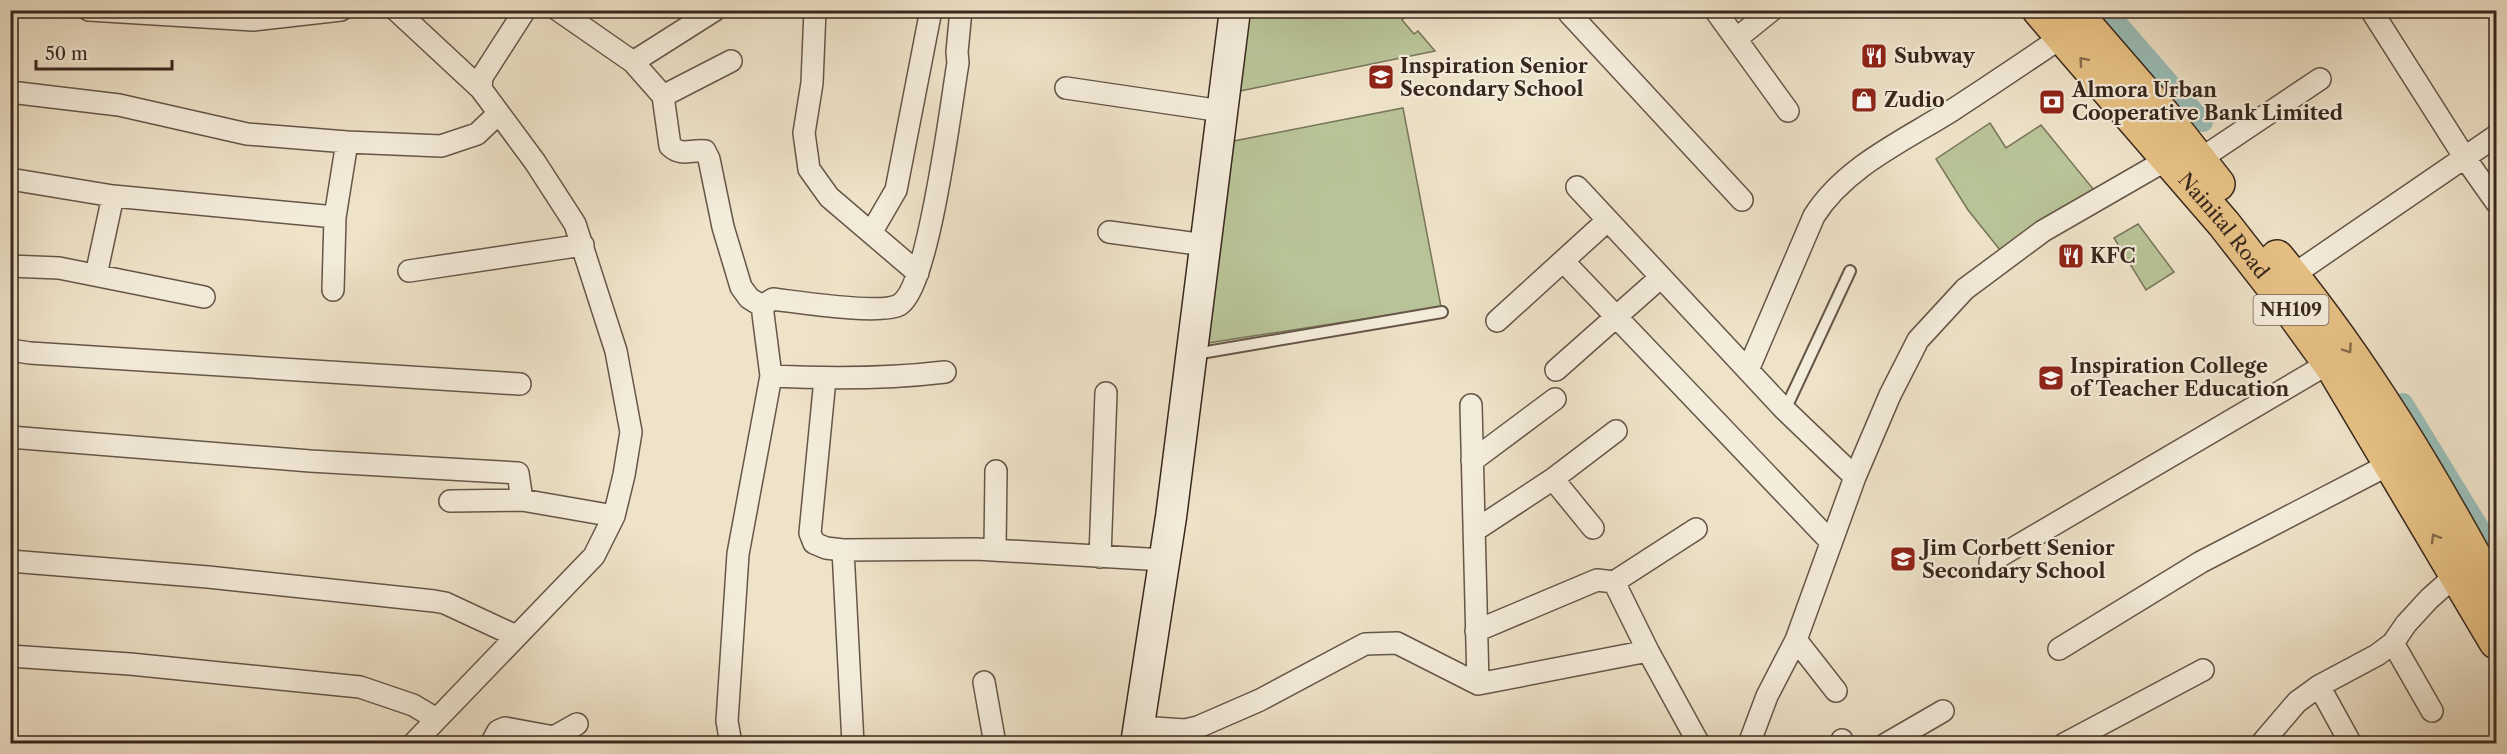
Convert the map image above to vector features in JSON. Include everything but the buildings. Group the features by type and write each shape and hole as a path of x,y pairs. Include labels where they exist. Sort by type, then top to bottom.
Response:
{"highway":[{"name":"Nainital Road","path":"2039,10 2068,24 2192,169 2293,275 2322,311 2413,450 2496,596"},
{"name":"Nainital Road","path":"2192,169 2238,241 2329,363 2496,642"}],"main road":[{"path":"1138,735 1164,560 1235,10"}],"street":[{"path":"89,10 253,20 341,10"},
{"path":"396,10 481,89 500,113 575,224 616,351 631,432 614,516 594,556 435,718 413,744"},
{"path":"481,89 482,77 525,10"},
{"path":"558,10 633,62 663,96 670,146 684,153 705,151 709,159 723,227 741,287 749,298 762,306"},
{"path":"633,62 715,10"},
{"path":"815,10 812,83 804,134 809,169 829,197 918,273"},
{"path":"871,233 896,190 931,10"},
{"path":"762,306 773,299 882,309 900,304 910,292 918,273 930,229 958,63 961,10"},
{"path":"1572,10 1569,13 1742,200"},
{"path":"1715,10 1788,111"},
{"path":"1736,39 1772,10"},
{"path":"2371,10 2465,158 2496,202"},
{"path":"1748,370 1814,216 1827,195 1854,171 1984,90 2068,24"},
{"path":"663,96 731,61"},
{"path":"1749,744 1767,696 1796,640 1855,477 1890,395 1918,340 1965,289 2043,231 2192,169 2320,80"},
{"path":"1066,88 1222,111"},
{"path":"10,92 119,105 247,134 347,142 441,146 477,134 500,113"},
{"path":"2293,275 2496,136"},
{"path":"333,290 335,217 347,142"},
{"path":"10,179 113,196 335,217"},
{"path":"1577,187 1785,410 1855,477"},
{"path":"96,275 113,196"},
{"path":"1497,321 1608,220"},
{"path":"1109,232 1205,245"},
{"path":"409,271 583,245"},
{"path":"1564,262 1831,543"},
{"path":"10,266 59,268 204,297"},
{"path":"1556,370 1661,277"},
{"path":"730,744 727,721 738,554 771,376 762,306"},
{"path":"10,350 30,354 520,384"},
{"path":"1989,562 2329,363"},
{"path":"771,376 825,379 901,377 945,372"},
{"path":"825,379 810,533 814,543 826,548 843,550 995,550 1164,560"},
{"path":"1100,557 1106,393"},
{"path":"1473,461 1555,399"},
{"path":"1471,405 1478,684"},
{"path":"1474,531 1552,479 1616,430"},
{"path":"10,437 310,461 518,473 522,500"},
{"path":"2059,649 2201,562 2390,464"},
{"path":"995,550 996,471"},
{"path":"1552,479 1593,528"},
{"path":"450,501 522,500 614,516"},
{"path":"1476,631 1597,580 1614,582 1696,529"},
{"path":"843,550 853,744"},
{"path":"10,561 208,577 434,601 452,606 516,636"},
{"path":"2261,744 2297,702 2319,686 2377,655 2393,643 2414,615 2457,574"},
{"path":"1614,582 1648,651 1699,744"},
{"path":"1796,640 1836,691"},
{"path":"1138,735 1198,727 1260,700 1365,644 1397,643 1478,684 1648,651"},
{"path":"2393,643 2432,711"},
{"path":"10,656 130,664 360,687 413,705 435,718"},
{"path":"2064,744 2203,670"},
{"path":"984,682 995,744"},
{"path":"2319,686 2351,744"},
{"path":"1886,744 1943,711"},
{"path":"491,744 498,730 505,728 554,738 577,724"}],"lane":[{"path":"1785,410 1850,271"},
{"path":"1191,355 1442,312"}],"green space":[{"path":"1249,11 1410,11 1402,20 1414,34 1418,31 1435,51 1240,91"},
{"path":"1403,108 1441,307 1208,343 1234,141"},
{"path":"1990,123 2006,148 2041,125 2098,195 2000,250 1968,210 1936,159"},
{"path":"2138,224 2174,272 2146,290 2114,238"}],"waterway":[{"path":"2106,10 2203,122"},
{"path":"2403,403 2496,555"}],"place":[{"name":"Subway","path":"1874,56"},
{"name":"Inspiration Senior Secondary School","path":"1381,77"},
{"name":"Zudio","path":"1864,100"},
{"name":"Almora Urban Cooperative Bank Limited","path":"2052,102"},
{"name":"KFC","path":"2071,256"},
{"name":"Inspiration College of Teacher Education","path":"2051,378"},
{"name":"Jim Corbett Senior Secondary School","path":"1903,559"}]}
